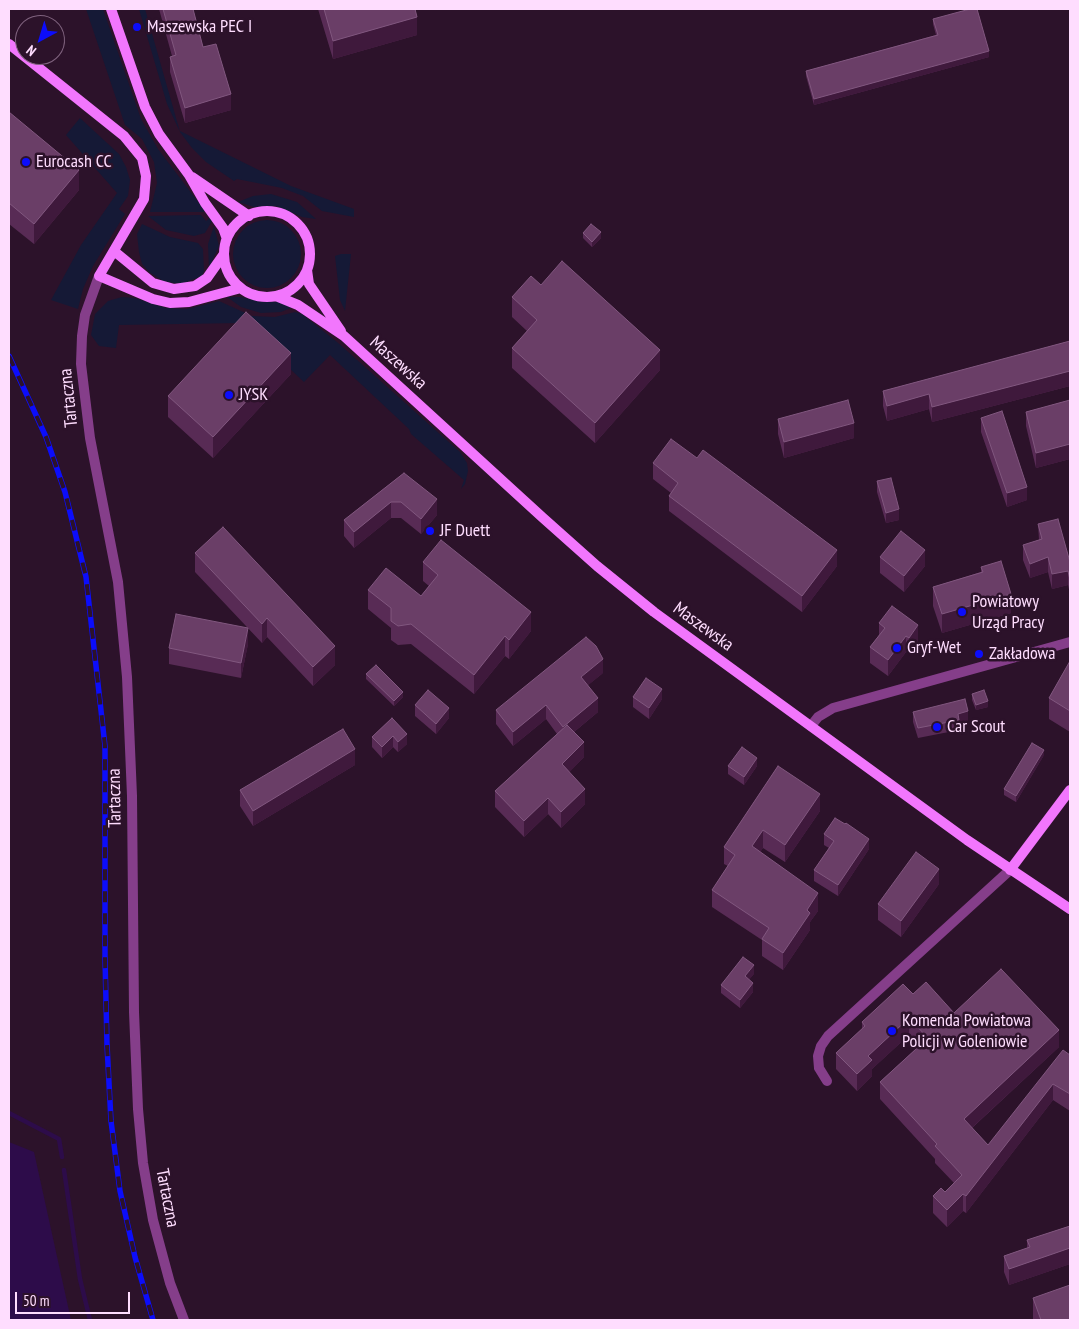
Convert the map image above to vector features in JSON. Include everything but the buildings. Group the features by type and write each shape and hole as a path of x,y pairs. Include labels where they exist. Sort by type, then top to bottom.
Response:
{"street":[{"path":"112,9 145,107 164,140 223,228 227,239"},
{"name":"Tartaczna","path":"9,44 124,136 142,158 147,184 144,199 100,276 85,315 81,364 90,438 118,582 127,677 132,796 134,1012 138,1108 143,1163 152,1220 170,1283 184,1320"},
{"path":"189,175 249,216"},
{"path":"114,251 147,279 160,286 174,290 188,288 208,278 224,254 227,239 233,228 249,216 269,211 279,213 296,223 307,240 310,250 307,270 291,289 276,296 258,296 241,288 227,269 224,254"},
{"name":"Maszewska","path":"307,270 309,284 344,336"},
{"path":"100,276 153,299 170,304 189,302 241,288"},
{"name":"Maszewska","path":"276,296 298,304 344,336 611,578 1010,870 1070,909"},
{"path":"811,726 818,717 833,708 1070,642"},
{"path":"828,1082 819,1068 818,1056 821,1046 828,1036 1010,870 1070,790"}],"shaded area":[{"path":"86,9 103,9 141,119 158,149 205,211 150,212 157,183 154,162 142,139 125,125"},
{"path":"139,9 145,9 180,132 167,104"},
{"path":"80,118 119,154 130,180 128,196 119,209 125,214 93,266 83,289 78,309 51,300 81,245 117,193 66,135"},
{"path":"180,132 291,186 354,209 354,217 322,211 303,196 282,188 237,179 234,181 206,162"},
{"path":"271,194 297,202 316,219 302,217 276,206 254,207 238,202 253,196"},
{"path":"201,215 206,221 210,218 212,221 205,233 194,236 166,230 148,216"},
{"path":"260,220 274,220 286,225 296,235 301,247 301,261 296,273 286,283 274,288 260,288 248,283 238,273 233,261 233,247 238,235 248,225"},
{"path":"142,224 170,237 198,243 203,249 204,271 202,276 184,283 174,283 163,281 149,272 142,264 139,252 137,234"},
{"path":"214,226 219,246 209,268 208,244"},
{"path":"351,254 345,311 340,300 335,256"},
{"path":"122,297 135,298 166,308 187,309 219,301 252,316 275,317 295,312 302,314 337,342 460,452 467,463 468,471 465,484 461,489 464,480 411,434 409,429 330,355 304,382 241,323 119,325 116,348 99,346 91,335 95,314 108,301"},
{"path":"227,297 241,297 263,302 281,302 293,307 281,312 261,313 241,307"},
{"path":"9,1142 34,1152 71,1320 9,1320"}],"waterway":[{"path":"9,1113 59,1139 62,1157"},
{"path":"64,1170 80,1279 90,1320"}],"railway":[{"path":"9,356 46,437 65,492 86,577 105,746 105,958 111,1121 120,1191 135,1257 153,1320"}],"place":[{"name":"Maszewska PEC I","path":"137,27"},
{"name":"Eurocash CC","path":"26,162"},
{"name":"JYSK","path":"229,395"},
{"name":"JF Duett","path":"430,531"},
{"name":"Powiatowy Urząd Pracy","path":"962,612"},
{"name":"Gryf-Wet","path":"897,648"},
{"name":"Zakładowa","path":"979,654"},
{"name":"Car Scout","path":"937,727"},
{"name":"Komenda Powiatowa Policji w Goleniowie","path":"892,1031"}]}
